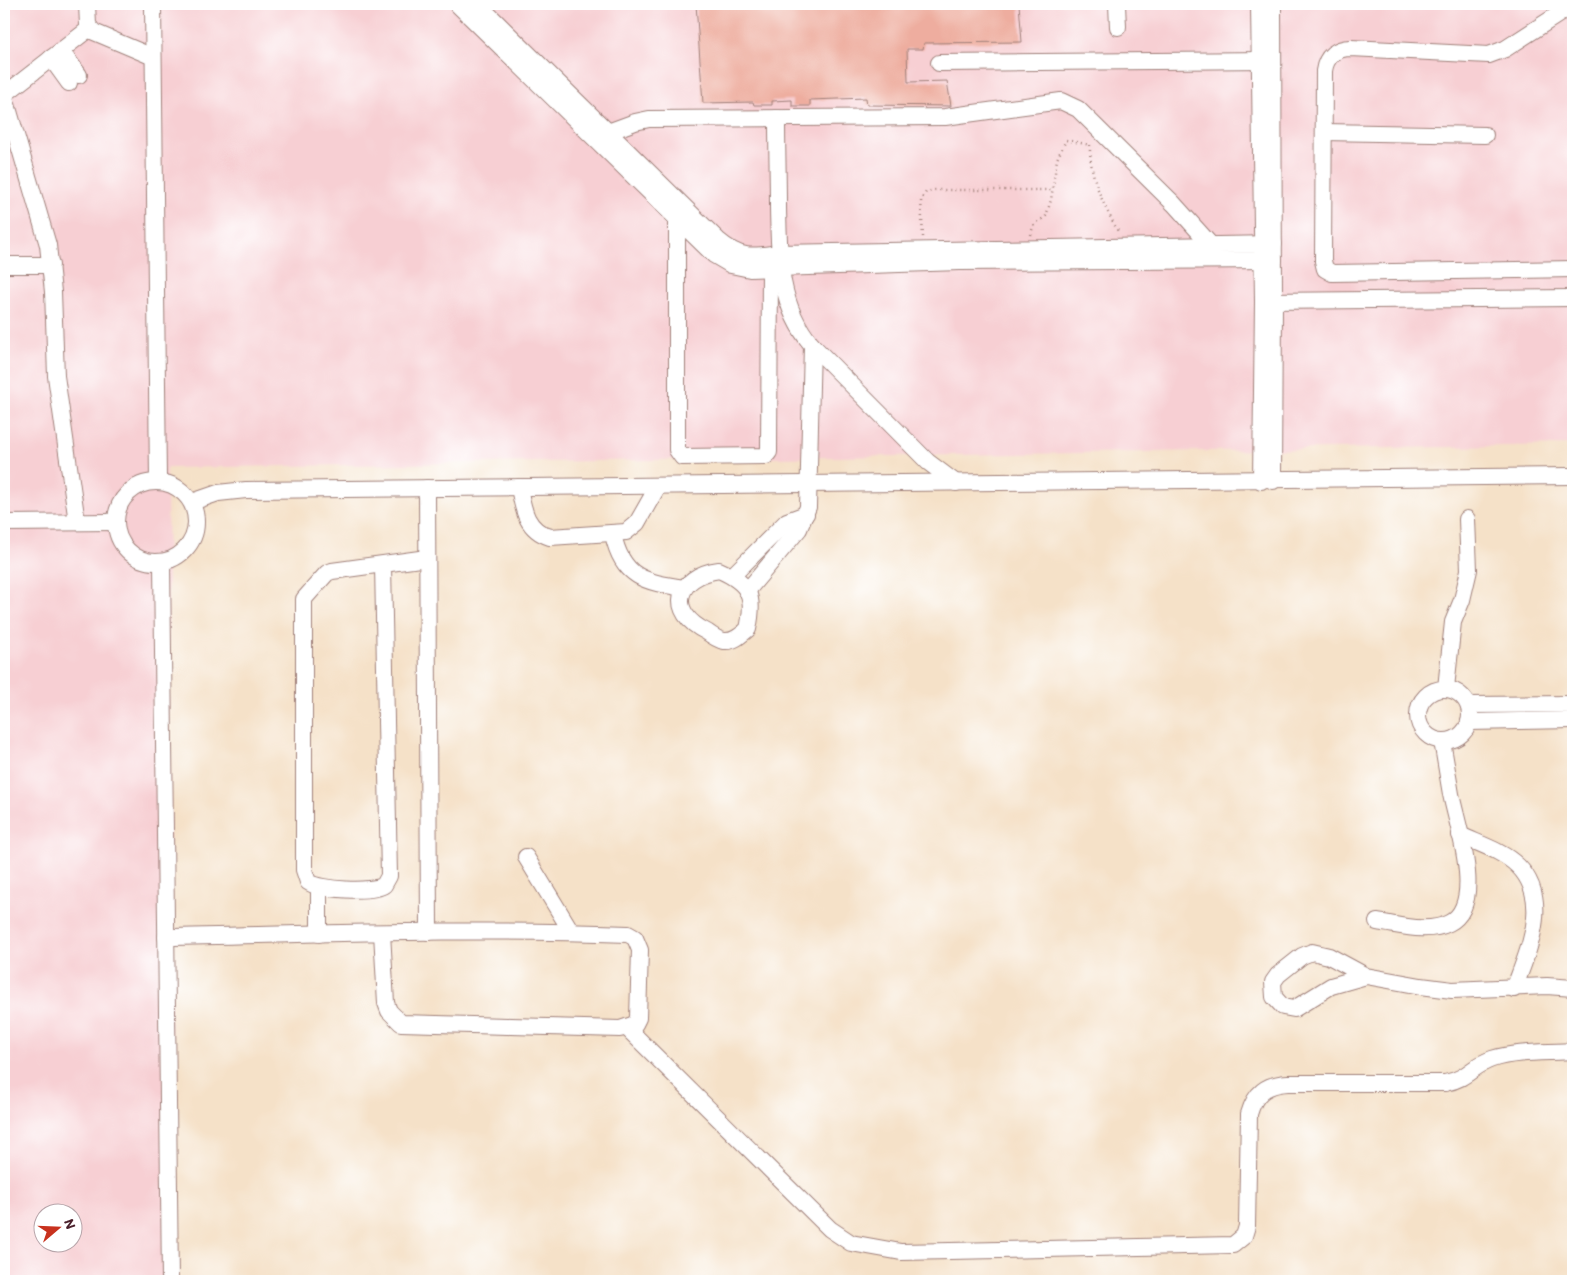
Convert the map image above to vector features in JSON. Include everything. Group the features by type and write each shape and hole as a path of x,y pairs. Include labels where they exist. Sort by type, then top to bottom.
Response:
{"street":[{"path":"87,4 87,20 90,28 98,35 153,57"},
{"path":"153,4 158,481"},
{"path":"457,4 546,81 605,139 725,246 750,257 777,262 960,262 1210,252 1268,252"},
{"path":"478,4 546,81"},
{"path":"1117,4 1118,27"},
{"path":"1259,4 1266,60 1269,301 1267,481"},
{"path":"1266,60 1272,4"},
{"path":"1573,6 1506,49 1489,55 1351,48 1340,49 1330,56 1325,65 1323,265 1332,274 1573,269"},
{"path":"77,522 56,376 51,265 43,225 4,95 90,28"},
{"path":"56,54 74,79"},
{"path":"939,63 1266,60"},
{"path":"605,139 635,122 649,119 964,116 1061,101 1073,105 1174,204 1210,252"},
{"path":"677,218 677,450 682,457 766,456 770,452 777,262 777,118"},
{"path":"1324,132 1485,135"},
{"path":"605,139 677,218 722,261 740,268 777,262 924,250 1127,246 1210,252"},
{"path":"777,262 792,316 801,332 928,462 956,483"},
{"path":"4,265 51,265"},
{"path":"1366,273 1366,301"},
{"path":"1269,301 1573,298"},
{"path":"747,591 799,529 806,514 809,485 812,345"},
{"path":"192,502 218,493 246,490 1267,481 1573,476"},
{"path":"158,481 172,484 183,491 192,502 196,514 196,528 192,541 184,552 173,559 162,562 146,561 134,556 124,547 118,535 115,522 118,508 124,497 133,488 145,482 158,481"},
{"path":"519,487 527,520 541,534 550,536 626,532 637,524 658,486"},
{"path":"427,488 429,932"},
{"path":"732,576 787,521 806,514"},
{"path":"1446,688 1453,622 1462,600 1469,570 1467,519"},
{"path":"4,523 115,522"},
{"path":"613,534 616,550 622,562 632,572 647,582 684,588"},
{"path":"383,564 389,876 384,886 374,889 319,888 308,882 304,870 304,599 327,573 332,571 383,564 427,558"},
{"path":"162,562 170,1281"},
{"path":"718,570 732,576 747,591 752,600 748,629 736,638 724,641 697,628 686,618 680,603 684,588 703,572 718,570"},
{"path":"1446,688 1455,690 1463,696 1469,705 1469,722 1459,736 1442,741 1432,739 1424,733 1418,724 1417,713 1419,703 1425,695 1434,689 1446,688"},
{"path":"1469,705 1573,704"},
{"path":"1469,722 1573,720"},
{"path":"1377,922 1417,928 1433,928 1457,918 1465,906 1468,874 1442,741"},
{"path":"1460,835 1504,855 1528,877 1534,896 1535,917 1532,940 1514,989"},
{"path":"526,857 571,932"},
{"path":"319,888 319,934"},
{"path":"166,937 429,932 628,934 636,938 640,944 638,1018 628,1028 401,1023 389,1011 386,1003 382,933"},
{"path":"1366,976 1331,986 1294,1009 1283,1007 1274,997 1273,982 1278,975 1302,956 1312,952 1329,956 1366,976 1421,986 1452,990 1514,989 1547,986 1573,988"},
{"path":"628,1028 830,1229 851,1244 901,1252 1233,1245 1244,1236 1247,1226 1249,1114 1253,1100 1262,1090 1276,1084 1288,1083 1445,1084 1464,1078 1490,1059 1526,1054 1573,1051"}],"path":[{"path":"1095,126 1090,145 1094,176 1105,208 1127,246"},
{"path":"1027,248 1033,226 1046,216 1057,158 1066,140 1090,145"},
{"path":"924,250 922,200 926,192 935,190 1052,190"}],"shaded area":[{"path":"4,4 1573,4 1573,445 167,468 173,1281 4,1281"}],"building":[{"path":"696,4 1019,4 1022,42 924,43 923,49 907,49 908,82 947,81 951,106 867,105 866,98 810,100 810,106 792,106 792,100 772,101 772,105 754,105 753,102 703,103"}]}
